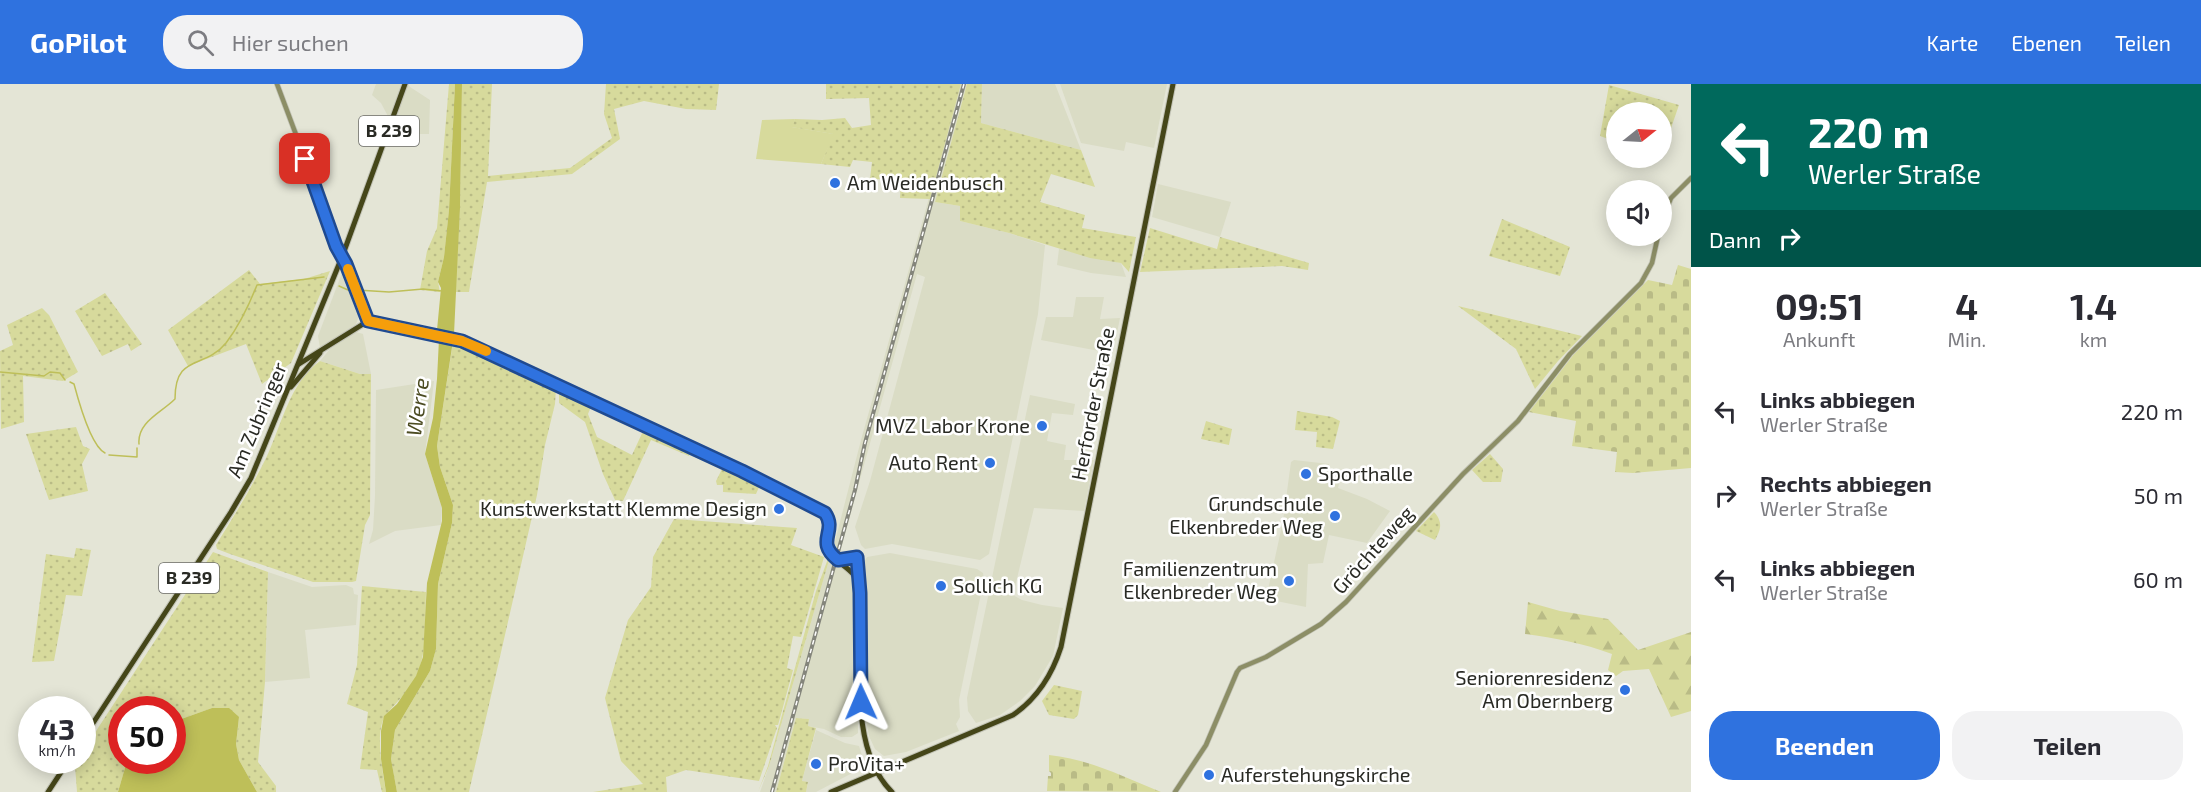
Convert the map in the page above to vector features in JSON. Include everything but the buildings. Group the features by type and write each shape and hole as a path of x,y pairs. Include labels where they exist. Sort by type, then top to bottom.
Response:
{"main road":[{"name":"Am Zubringer","path":"96,719 251,478 342,258 405,84"},
{"name":"Herforder Straße","path":"831,792 1013,715 1025,707 1043,685 1056,663 1173,84"},
{"path":"342,258 368,321"},
{"path":"297,365 368,321 462,341 820,509 828,516 830,523 826,541 828,549 853,574 860,593"},
{"path":"288,391 323,350"},
{"path":"838,560 857,557 860,593 862,722 876,772 892,792"},
{"path":"48,792 60,774"}],"street":[{"path":"278,84 342,258"},
{"path":"1672,197 1691,178"},
{"name":"Gröchteweg","path":"1175,792 1206,745 1237,672 1321,624 1346,602 1462,474 1518,421 1570,354 1641,282 1652,263 1656,246"}],"shaded area":[{"path":"376,84 408,84 430,100 429,134 393,134 390,120 381,103 372,95"},
{"path":"455,84 462,84 460,208 454,334 437,446 440,467 453,505 452,523 438,584 436,649 430,671 395,730 391,759 397,792 386,792 381,759 381,731 384,716 397,704 416,676 423,657 427,583 442,521 442,508 425,454 433,418 437,379 439,339 437,330 441,288 438,282 444,257 449,210"},
{"path":"961,84 967,84 935,202 960,206 960,221 1045,245 1038,314 989,554 980,560 892,544 865,549 861,545 855,527 870,481 925,277 917,274 839,555 833,549 861,440"},
{"path":"982,84 1055,84 1081,150 981,123"},
{"path":"1060,84 1167,84 1154,148 1126,142 1124,151 1081,143"},
{"path":"1158,184 1231,202 1220,237 1152,217"},
{"path":"1059,249 1121,263 1126,277 1091,273 1057,265"},
{"path":"342,273 359,316 356,324 320,348 318,336"},
{"path":"1076,297 1104,297 1100,319 1120,318 1112,357 1099,354 1099,351 1041,340 1046,317 1073,317"},
{"path":"356,332 363,334 371,374 360,374 320,361 330,349"},
{"path":"434,381 425,454 442,508 441,525 395,531 369,544 373,530 375,496 376,390"},
{"path":"1030,395 1075,404 1073,415 1052,413 1047,441 1066,445 1064,460 1094,460 1084,511 1034,508 1013,595 1022,600 1063,608 1053,656 1035,686 1020,701 1000,715 976,723 968,711 967,698"},
{"name":"Grundschule Elkenbreder Weg","path":"1294,460 1329,464 1326,480 1339,484 1338,488 1390,511 1367,543 1329,535 1323,563 1308,564 1306,607 1266,599 1283,521 1291,462"},
{"path":"890,553 977,569 983,573 984,579 959,700 960,717 956,724 959,731 906,752 884,756 875,749 866,721 864,562 867,557"},
{"path":"830,557 850,575 856,588 858,733 852,737 841,737 824,729 808,726 809,719 796,718 776,792 760,792 769,766"},
{"path":"268,572 312,587 346,585 353,588 354,594 358,595 356,625 305,630 310,678 265,682"},
{"path":"212,708 229,708 239,717 236,744 239,760 257,792 118,792 123,774 186,774 186,717"},
{"path":"816,730 845,743 859,746 864,762 862,768 816,792 806,792 808,783 802,781"}],"green space":[{"path":"449,84 455,84 449,210 444,257 438,282 440,292 420,290 427,251 437,228"},
{"path":"462,84 492,84 488,176 570,168 612,138 604,114 606,84 719,84 716,110 686,109 644,101 614,109 620,139 572,174 487,182 469,292 455,292 460,208"},
{"path":"826,84 961,84 930,199 900,198 901,180 870,179 872,162 853,160 850,167 821,164 833,134 791,127 795,119 845,118 852,128 871,125 869,98 826,99"},
{"path":"967,84 982,84 981,123 1081,150 1095,187 1051,174 1040,202 1085,215 1082,228 1136,237 1129,272 1121,263 1090,258 1009,233 960,221 960,206 935,202"},
{"path":"1609,85 1668,102 1606,102"},
{"path":"1606,102 1606,138 1600,136"},
{"path":"1672,103 1679,105 1672,125"},
{"path":"795,119 792,127 834,134 821,164 756,159 762,120"},
{"path":"1502,219 1570,247 1560,276 1489,256"},
{"path":"1150,228 1217,249 1220,237 1309,263 1308,270 1282,266 1140,272"},
{"path":"1678,265 1691,269 1691,468 1633,473 1615,472 1617,452 1572,446 1576,421 1529,412 1574,354 1648,280 1672,285"},
{"path":"249,270 260,284 304,279 330,271 291,363 262,384 246,344 188,366 168,330"},
{"path":"105,293 142,344 131,351 128,344 102,356 75,311"},
{"path":"1458,306 1582,336 1535,389 1516,349"},
{"path":"42,308 49,315 78,372 63,381 23,376 24,422 1,429 0,351 13,345 7,325"},
{"path":"453,342 556,388 555,404 545,445 537,495 469,792 397,792 391,759 395,730 430,671 436,649 438,584 452,523 453,505 440,467 437,446"},
{"path":"320,361 360,374 371,374 370,515 365,525 356,581 352,582 313,582 230,554 217,549 216,545 261,468 294,392 301,380"},
{"path":"559,388 592,404 588,414 597,437 632,455 644,429 692,451 689,456 651,440 623,501 615,500 603,474 585,422 559,403"},
{"path":"1297,411 1332,417 1340,421 1333,449 1316,447 1317,432 1295,430"},
{"path":"1206,421 1232,429 1229,445 1201,439"},
{"path":"76,427 83,446 90,449 82,464 88,491 49,500 26,434"},
{"path":"1490,454 1503,469 1501,482 1483,482 1472,470"},
{"path":"723,467 760,485 756,494 723,492 723,485 717,485 716,481"},
{"path":"1434,512 1439,519 1440,526 1435,540 1416,531"},
{"path":"674,519 797,528 791,545 824,557 801,637 793,636 787,668 793,670 778,725 775,725 777,728 759,781 686,770 666,777 667,792 593,792 643,784 621,761 605,698 628,620 651,587 653,557"},
{"path":"76,548 91,550 82,596 66,595 54,661 32,662 46,554 74,558"},
{"path":"213,552 268,572 265,682 258,762 276,786 276,792 257,792 239,760 236,744 239,717 212,708 186,717 186,696 119,696"},
{"path":"829,556 769,766 758,792 768,766 816,591"},
{"path":"362,586 426,592 425,634 421,665 411,686 382,722 380,752 386,792 382,792 377,770 360,769 368,712 347,704 357,665"},
{"path":"1528,602 1560,611 1608,619 1638,650 1691,632 1691,711 1671,717 1649,669 1623,671 1616,676 1608,670 1612,654 1569,641 1525,634"},
{"path":"1054,685 1082,691 1078,715 1074,719 1049,715 1042,701"},
{"path":"108,713 108,774 123,774 118,792 77,792 76,774 96,774 96,731"},
{"path":"796,718 809,719 808,726 816,728 802,781 808,782 806,792 776,792"},
{"path":"1049,755 1078,760 1161,792 1047,791 1048,776 1051,776"}],"waterway":[{"path":"139,444 139,436 146,424 175,399 176,384 185,368 209,357 226,343 235,330 257,285 324,277"},
{"path":"339,286 352,290"},
{"path":"357,290 442,291"},
{"path":"0,372 44,376 50,372 60,373 65,380"},
{"path":"70,382 74,384 90,432 105,453"},
{"path":"109,455 137,457 137,448"}],"railway":[{"path":"772,792 964,84"}],"slow traffic":[{"path":"348,269 368,321 462,341 486,351"}],"place":[{"name":"Am Weidenbusch","path":"835,183"},
{"name":"MVZ Labor Krone","path":"1042,426"},
{"name":"Auto Rent","path":"990,463"},
{"name":"Sporthalle","path":"1306,474"},
{"name":"Kunstwerkstatt Klemme Design","path":"779,509"},
{"name":"Grundschule Elkenbreder Weg","path":"1335,516"},
{"name":"Familienzentrum Elkenbreder Weg","path":"1289,581"},
{"name":"Sollich KG","path":"941,586"},
{"name":"Seniorenresidenz Am Obernberg","path":"1625,690"},
{"name":"ProVita+","path":"816,764"},
{"name":"Auferstehungskirche","path":"1209,775"}],"route":[{"path":"305,159 336,246 346,264 368,321 462,341 496,355 742,471 825,513 830,523 826,541 828,549 838,560 857,557 859,566 861,702"}],"water label":[{"name":"Werre","path":"418,407"}]}
